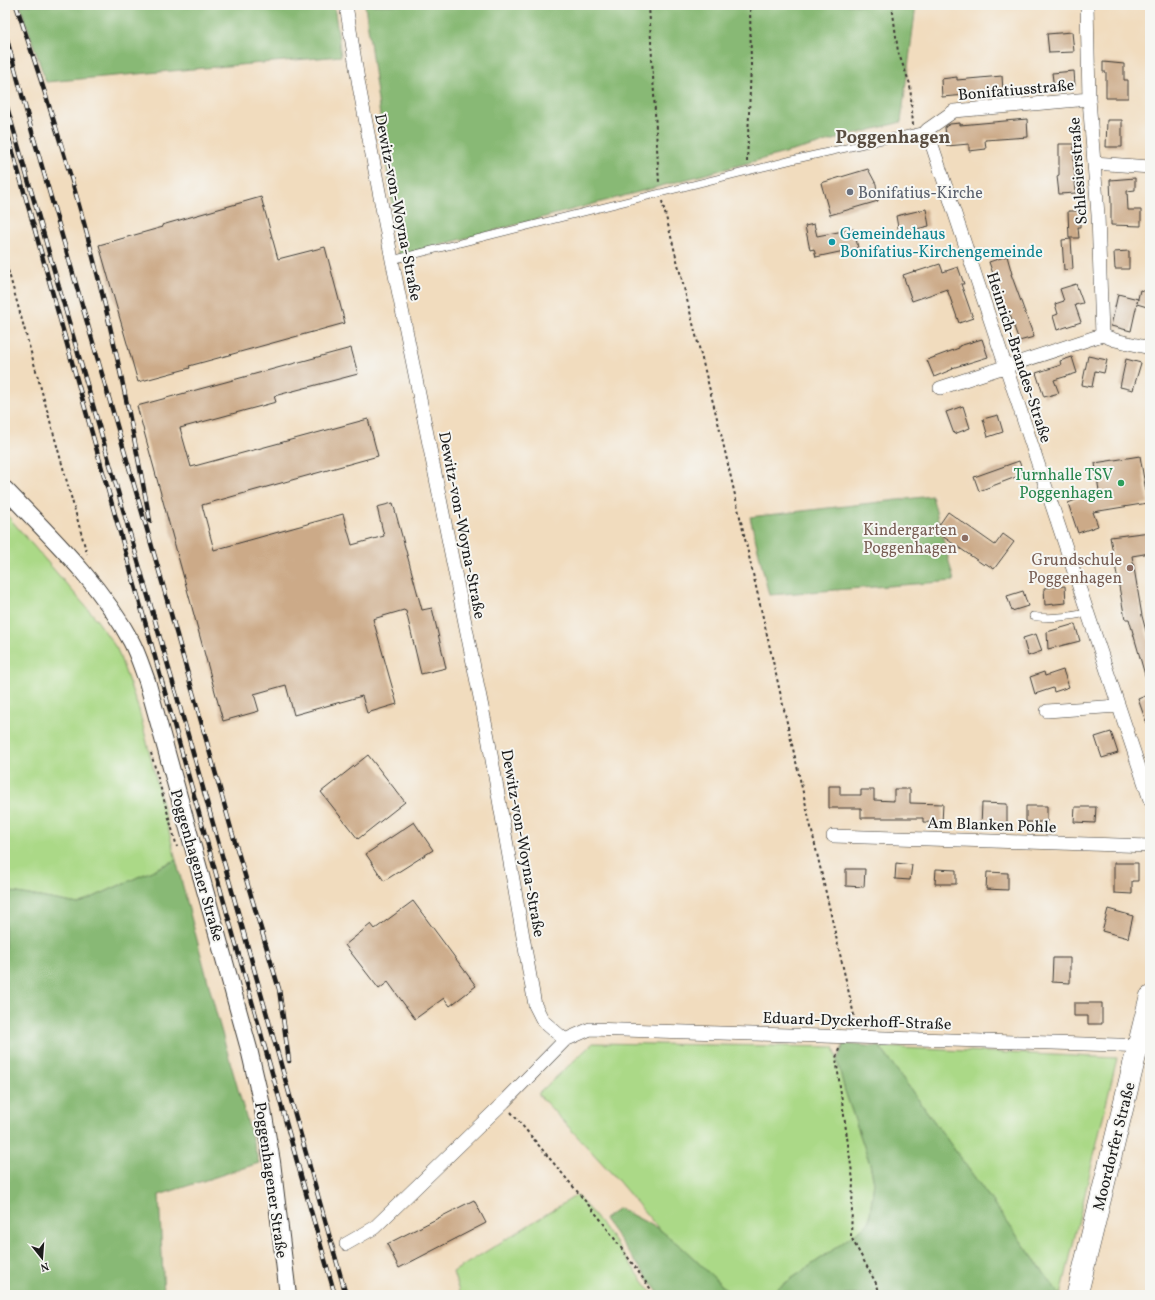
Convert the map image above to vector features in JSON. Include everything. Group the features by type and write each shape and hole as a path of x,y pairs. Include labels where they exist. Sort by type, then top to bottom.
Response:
{"main road":[{"name":"Moordorfer Straße","path":"1077,1295 1144,1046 1150,997"}],"street":[{"name":"Dewitz-von-Woyna-Straße","path":"346,5 359,86 392,260 488,737 535,1005 543,1021 565,1040"},
{"name":"Schlesierstraße","path":"1087,5 1090,100 1098,223 1102,335"},
{"name":"Bonifatiusstraße","path":"927,130 954,111 1090,100"},
{"name":"Heinrich-Brandes-Straße","path":"927,130 1150,800"},
{"path":"1094,163 1150,167"},
{"path":"940,388 1102,335 1115,340 1150,348"},
{"name":"Poggenhagener Straße","path":"5,489 72,559 115,614 132,642 147,681 249,1049 262,1105 272,1162 288,1291"},
{"path":"1047,711 1118,706"},
{"name":"Am Blanken Pohle","path":"833,836 1150,846"},
{"name":"Eduard-Dyckerhoff-Straße","path":"565,1040 590,1030 1144,1046"},
{"path":"346,1244 374,1228 504,1102 565,1040"}],"lane":[{"path":"392,260 792,160 927,130"},
{"path":"1033,616 1040,618 1087,613"}],"path":[{"path":"649,5 660,193 722,434 859,1037"},
{"path":"747,171 751,66 750,5"},
{"path":"892,5 898,52 910,84 913,134"},
{"path":"5,259 87,555"},
{"path":"151,750 178,848"},
{"path":"843,1037 836,1058 853,1180 851,1237 877,1285 880,1295"},
{"path":"504,1102 601,1220 655,1295"}],"green space":[{"path":"20,5 334,5 341,56 46,82"},
{"path":"365,5 916,5 901,122 399,256"},
{"path":"932,496 954,581 769,595 750,517"},
{"path":"5,513 94,616 117,649 139,710 176,860 78,904 7,891 5,885"},
{"path":"176,860 216,1012 259,1163 159,1195 164,1295 5,1295 5,885 7,891 78,904"},
{"path":"593,1043 834,1047 845,1091 870,1164 874,1182 869,1223 768,1295 732,1295 685,1250 659,1229 614,1176 538,1094"},
{"path":"844,1044 880,1047 1060,1295 768,1295 869,1223 874,1182 870,1164 845,1091 837,1060"},
{"path":"880,1047 1117,1058 1061,1295 1060,1295"},
{"path":"577,1195 603,1226 653,1295 460,1295 453,1272"},
{"path":"619,1208 659,1229 685,1250 732,1295 660,1295 604,1219"}],"building":[{"path":"1072,32 1074,52 1049,53 1047,34"},
{"path":"1103,62 1124,64 1124,80 1128,80 1128,98 1106,98 1106,72 1103,72"},
{"path":"1074,71 1075,86 1054,88 1052,73"},
{"path":"1002,76 1003,92 942,97 941,79 957,77 957,80"},
{"path":"1027,119 1028,137 985,140 986,149 969,151 969,144 947,146 945,127 950,124 960,123 960,125"},
{"path":"1107,120 1122,120 1122,147 1106,147"},
{"path":"1059,144 1074,144 1076,193 1059,194 1057,176 1059,175"},
{"name":"Bonifatius-Kirche","path":"868,169 876,184 878,201 830,215 821,183"},
{"path":"1135,178 1135,190 1127,191 1128,210 1141,210 1141,226 1111,225 1110,180"},
{"path":"261,197 278,259 325,247 345,323 189,366 190,368 138,382 99,245 163,227 162,225"},
{"path":"926,209 929,226 899,233 896,216"},
{"path":"1068,211 1080,211 1080,227 1078,227 1079,238 1069,238"},
{"name":"Gemeindehaus Bonifatius-Kirchengemeinde","path":"814,224 817,236 854,229 858,248 816,257 814,249 810,250 805,226"},
{"path":"1071,239 1073,269 1064,270 1062,240"},
{"path":"1129,251 1129,269 1115,269 1114,252"},
{"path":"1007,256 1011,274 1034,337 1019,341 1009,312 1007,313 989,262"},
{"path":"940,264 943,272 958,267 964,284 961,284 973,318 959,323 947,289 912,301 903,275"},
{"path":"1076,284 1083,303 1075,305 1081,322 1057,330 1053,316 1058,314 1055,304 1064,301 1060,289"},
{"path":"1140,290 1150,293 1147,307 1137,304 1131,331 1111,326 1118,294 1138,299"},
{"path":"982,339 988,357 952,368 953,369 934,377 927,360 959,348 959,346"},
{"path":"351,348 358,374 274,396 276,402 180,428 191,467 368,419 378,456 202,505 214,550 343,514 352,545 384,536 377,507 393,503 422,610 432,608 446,668 421,674 406,611 404,610 373,619 397,704 367,713 362,696 294,715 286,685 254,694 259,711 223,721 137,406"},
{"path":"1088,356 1107,360 1104,373 1095,371 1092,387 1082,385"},
{"path":"1072,357 1077,373 1054,380 1059,393 1044,397 1036,373 1061,365 1060,361"},
{"path":"1126,359 1141,363 1133,390 1120,387"},
{"path":"963,406 970,428 954,434 946,412"},
{"path":"998,415 1003,432 988,437 983,419"},
{"name":"Turnhalle TSV Poggenhagen","path":"1140,456 1148,503 1093,512 1098,526 1078,533 1068,503 1099,491 1095,463"},
{"path":"1019,461 1024,474 979,491 974,477"},
{"name":"Kindergarten Poggenhagen","path":"948,512 995,545 1003,534 1014,542 994,569 985,563 984,565 935,531"},
{"name":"Grundschule Poggenhagen","path":"1150,532 1150,553 1132,556 1142,616 1150,646 1150,682 1147,682 1129,619 1125,619 1110,537"},
{"path":"1065,586 1066,603 1045,605 1044,588"},
{"path":"1023,591 1028,606 1012,611 1007,596"},
{"path":"1075,624 1080,641 1048,649 1047,632"},
{"path":"1036,634 1042,651 1028,656 1023,638"},
{"path":"1063,670 1069,687 1054,692 1053,688 1035,694 1030,677 1044,672 1045,676"},
{"path":"1150,694 1150,729 1149,730 1138,699"},
{"path":"1111,732 1118,753 1102,758 1095,737"},
{"path":"368,755 405,802 358,839 321,792"},
{"path":"829,786 840,786 840,795 861,795 861,790 874,790 874,800 894,801 894,789 910,789 910,803 943,804 942,823 923,822 923,818 861,818 861,808 829,808"},
{"path":"982,803 1007,804 1007,826 981,826"},
{"path":"1026,806 1047,806 1047,822 1026,822"},
{"path":"1075,807 1096,807 1095,823 1074,822"},
{"path":"414,822 433,850 384,881 366,854"},
{"path":"896,863 912,865 910,880 895,879"},
{"path":"1114,863 1138,863 1138,881 1132,881 1132,894 1114,893"},
{"path":"846,869 865,869 864,887 846,886"},
{"path":"936,869 956,870 956,884 935,884"},
{"path":"987,872 1008,873 1008,890 986,889"},
{"path":"413,901 476,986 450,1006 444,998 415,1019 388,982 379,989 345,945 371,924 375,929"},
{"path":"1108,909 1133,916 1128,938 1102,931"},
{"path":"1053,958 1070,958 1070,983 1052,982"},
{"path":"1074,1003 1102,1003 1102,1024 1088,1024 1088,1016 1074,1016"},
{"path":"474,1200 486,1223 399,1268 387,1244"}],"railway":[{"path":"16,5 58,134 103,297 118,361 150,521"},
{"path":"5,32 32,132 159,571 232,832 279,989 289,1061"},
{"path":"5,100 188,735 346,1295"},
{"path":"5,124 335,1295"}],"place":[{"name":"Bonifatius-Kirche","path":"850,192"},
{"name":"Gemeindehaus Bonifatius-Kirchengemeinde","path":"832,242"},
{"name":"Turnhalle TSV Poggenhagen","path":"1121,483"},
{"name":"Kindergarten Poggenhagen","path":"965,538"},
{"name":"Grundschule Poggenhagen","path":"1130,568"}],"district":[{"name":"Poggenhagen","path":"893,137"}]}
